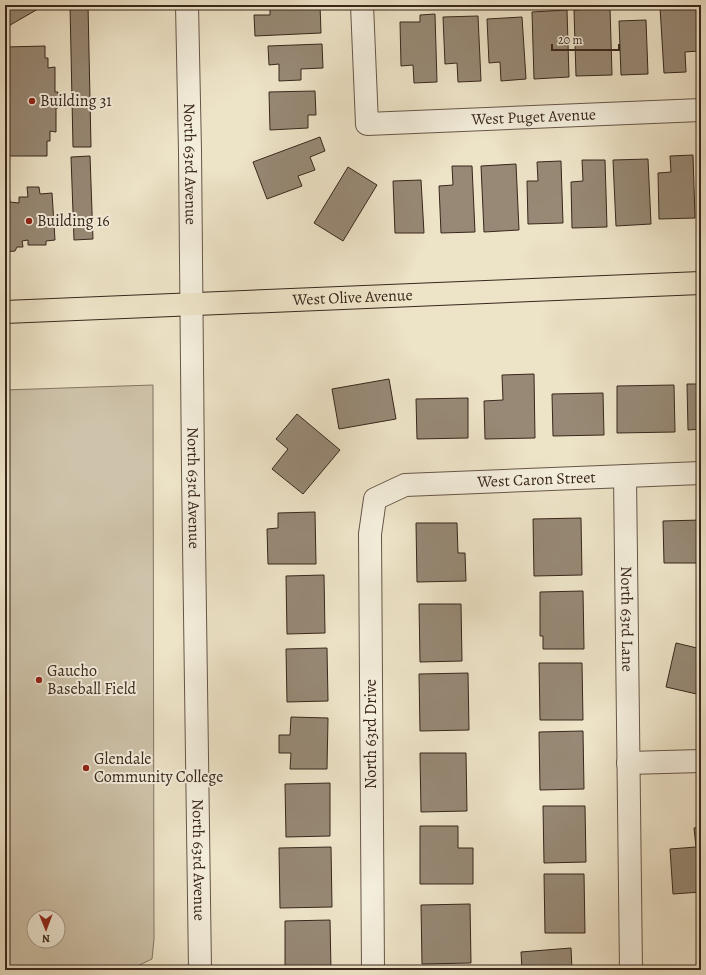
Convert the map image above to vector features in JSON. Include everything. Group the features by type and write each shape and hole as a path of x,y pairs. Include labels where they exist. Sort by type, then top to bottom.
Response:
{"main road":[{"name":"West Olive Avenue","path":"5,312 701,283"}],"street":[{"name":"North 63rd Avenue","path":"187,5 200,970"},
{"name":"West Puget Avenue","path":"362,5 367,124 701,110"},
{"name":"West Caron Street","path":"375,499 404,485 701,473"},
{"name":"North 63rd Lane","path":"625,476 631,970"},
{"name":"North 63rd Drive","path":"373,970 370,534 375,499"},
{"path":"628,763 701,761"}],"shaded area":[{"name":"Glendale Community College","path":"153,385 154,939 152,959 133,968 98,970 5,970 5,390"}],"building":[{"path":"5,5 36,5 38,9 5,28"},
{"path":"70,5 88,5 91,147 73,147"},
{"path":"270,5 320,5 321,33 255,36 254,15 270,15"},
{"path":"696,6 699,51 685,52 686,72 664,73 660,7"},
{"path":"610,8 612,75 576,76 574,10"},
{"path":"567,10 569,77 534,79 532,12"},
{"path":"435,14 437,82 414,83 413,65 401,66 400,22 420,22 420,15"},
{"path":"478,16 481,81 458,82 457,63 445,64 443,17"},
{"path":"522,17 526,79 501,81 500,62 489,63 487,19"},
{"path":"646,20 648,74 621,75 619,21"},
{"path":"322,44 323,68 301,69 301,80 279,81 279,64 269,65 268,46"},
{"name":"Building 31","path":"45,46 45,58 48,58 48,68 55,67 55,92 58,92 56,132 50,131 50,141 47,141 47,156 5,156 5,118 7,117 5,95 7,96 7,85 5,86 5,47"},
{"path":"315,91 316,115 308,115 308,128 270,130 269,92"},
{"path":"320,137 325,151 310,157 315,170 298,176 302,186 267,199 253,162"},
{"path":"693,155 695,218 659,219 658,173 671,172 670,156"},
{"path":"90,156 93,239 74,240 71,157"},
{"path":"648,159 651,224 616,226 613,160"},
{"path":"582,160 605,160 607,227 572,228 571,182 583,181"},
{"path":"561,161 563,223 528,224 527,181 538,181 537,162"},
{"path":"516,164 519,230 484,232 481,166"},
{"path":"452,166 472,166 475,232 441,233 439,186 453,185"},
{"path":"348,167 377,185 343,241 314,223"},
{"path":"421,180 424,233 395,233 393,181"},
{"name":"Building 16","path":"27,187 39,187 40,194 52,193 55,240 46,241 46,245 28,245 28,240 22,241 23,247 17,247 15,251 5,252 5,192 9,192 10,202 19,203 19,197 28,197"},
{"path":"534,374 535,438 485,439 484,401 503,400 502,375"},
{"path":"389,379 396,419 339,429 332,389"},
{"path":"687,384 701,384 701,429 688,430"},
{"path":"674,385 675,432 617,433 617,386"},
{"path":"603,393 604,435 553,436 552,394"},
{"path":"468,398 468,438 417,439 416,399"},
{"path":"297,414 340,450 303,494 272,469 288,449 276,439"},
{"path":"315,512 316,564 268,564 267,529 278,528 278,513"},
{"path":"581,518 582,575 534,576 533,519"},
{"path":"701,520 701,563 664,563 663,521"},
{"path":"416,523 457,523 458,553 465,553 466,581 417,582"},
{"path":"324,575 325,633 287,634 286,576"},
{"path":"583,591 584,649 543,649 543,636 540,636 540,592"},
{"path":"419,604 461,604 462,661 420,662"},
{"path":"676,643 701,649 701,695 666,687"},
{"path":"327,648 328,701 287,702 286,649"},
{"path":"539,663 582,663 583,720 540,720"},
{"path":"468,673 469,730 420,731 419,674"},
{"path":"291,717 328,718 327,769 290,769 291,753 279,753 279,735 290,735"},
{"path":"583,731 584,789 540,790 539,732"},
{"path":"420,753 466,753 467,811 421,812"},
{"path":"330,783 330,836 286,837 285,784"},
{"path":"543,806 585,806 586,862 544,863"},
{"path":"420,826 458,826 458,848 473,848 473,884 420,884"},
{"path":"701,827 701,892 673,894 670,849 696,847 694,828"},
{"path":"331,847 332,907 280,908 279,848"},
{"path":"544,874 584,874 585,933 545,933"},
{"path":"470,904 471,963 422,964 421,905"},
{"path":"330,920 331,970 285,970 285,921"},
{"path":"571,948 572,970 522,970 521,952"}],"place":[{"name":"Building 31","path":"32,101"},
{"name":"Building 16","path":"29,221"},
{"name":"Gaucho Baseball Field","path":"39,680"},
{"name":"Glendale Community College","path":"86,768"}]}
